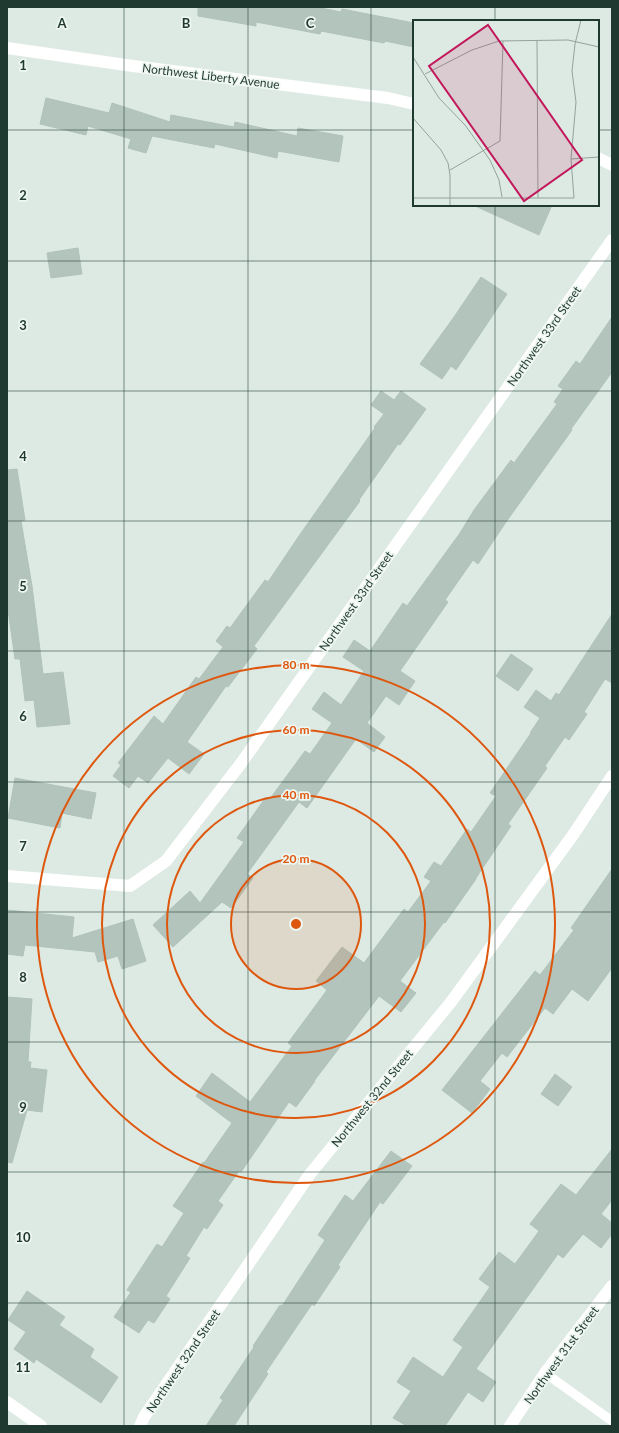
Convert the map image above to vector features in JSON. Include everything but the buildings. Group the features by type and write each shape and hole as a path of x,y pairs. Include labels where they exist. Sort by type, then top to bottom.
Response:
{"street":[{"name":"Northwest Liberty Avenue","path":"7,48 133,66 388,98 413,104"},
{"path":"599,158 612,165"},
{"name":"Northwest 33rd Street","path":"7,876 130,886 166,861 242,762 612,240"},
{"name":"Northwest 32nd Street","path":"140,1426 144,1417 310,1174 451,1002 573,835 612,776"},
{"name":"Northwest 31st Street","path":"510,1426 545,1373 612,1286"},
{"path":"7,1402 41,1426"}],"lane":[{"path":"545,1373 612,1421"}]}
